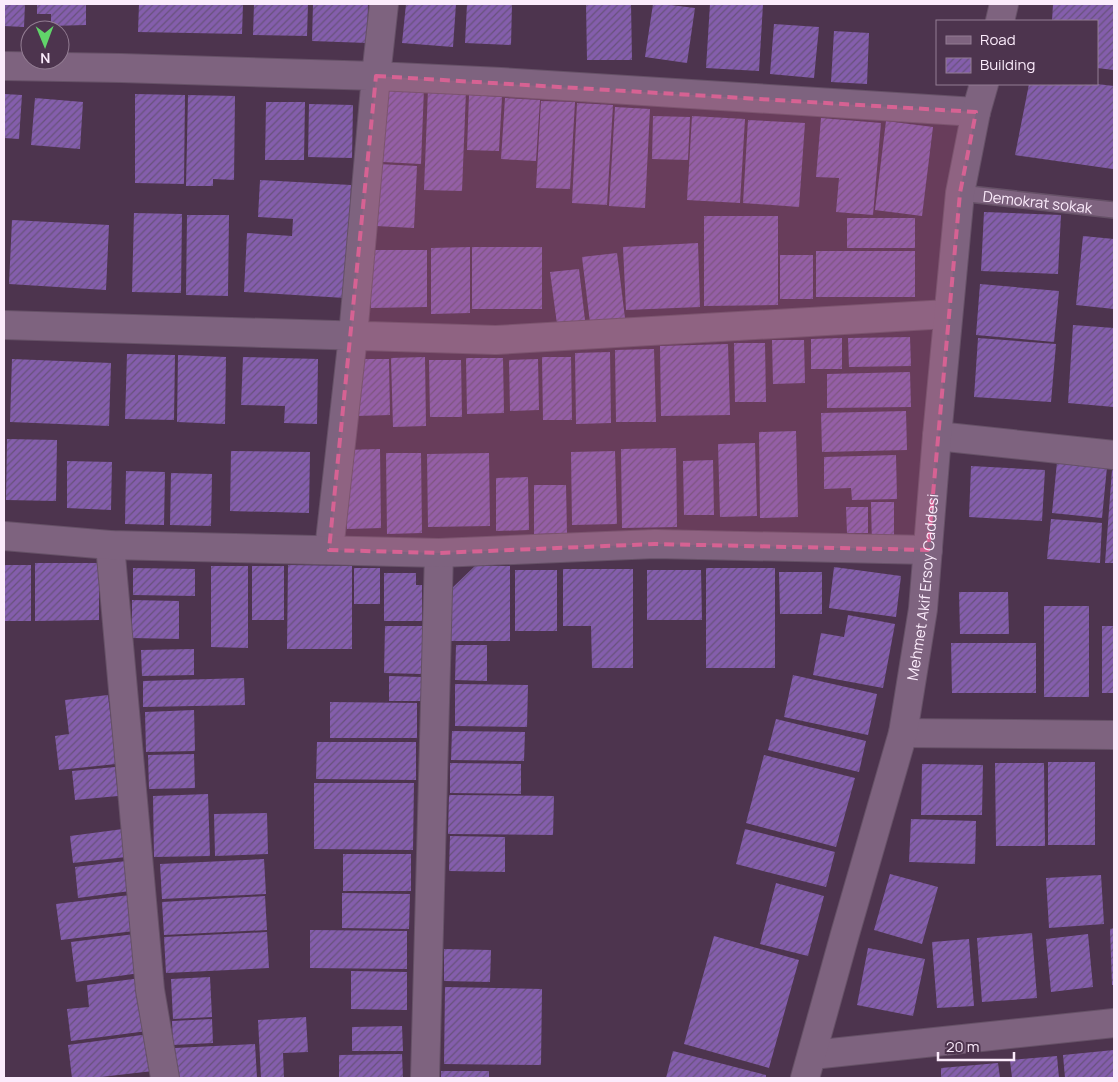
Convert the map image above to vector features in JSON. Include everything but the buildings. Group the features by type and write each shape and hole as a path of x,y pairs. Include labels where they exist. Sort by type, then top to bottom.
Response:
{"street":[{"path":"329,550 384,4"},
{"path":"1000,20 1004,4"},
{"path":"4,66 376,76 976,112"},
{"name":"Mehmet Akif Ersoy Caddesi","path":"808,1066 903,733 923,609 960,193 976,112 984,85"},
{"path":"4,325 496,340 948,314"},
{"path":"937,436 1114,454"},
{"path":"4,536 110,544 439,553 656,544 928,550"},
{"path":"110,544 150,990 164,1078"},
{"path":"425,1078 439,553"},
{"path":"903,733 1114,735"},
{"path":"808,1066 1114,1023"}],"lane":[{"name":"Demokrat sokak","path":"960,193 1114,210"}],"highlighted area":[{"path":"376,76 976,112 960,193 928,550 655,544 439,553 329,550"}]}
